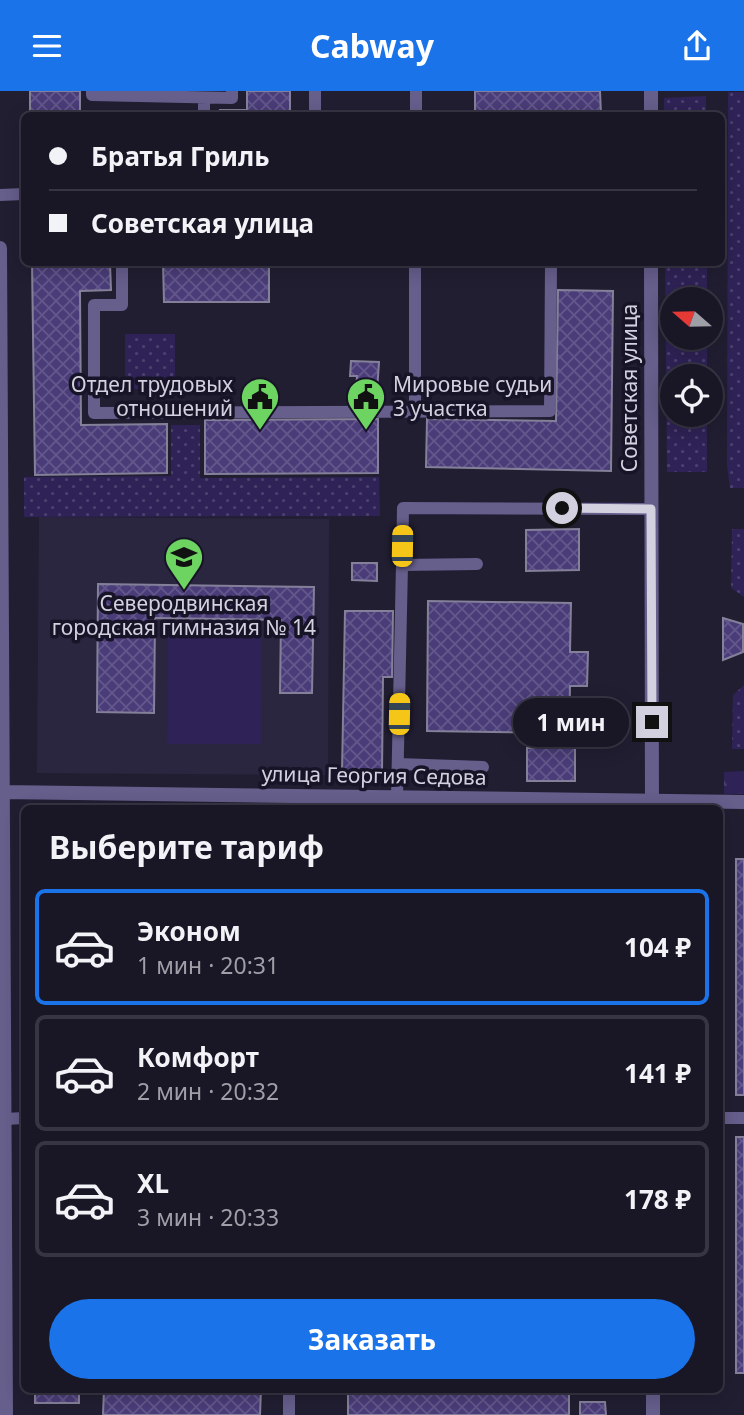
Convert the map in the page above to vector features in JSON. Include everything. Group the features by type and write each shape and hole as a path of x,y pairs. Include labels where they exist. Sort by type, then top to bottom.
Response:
{"street":[{"path":"651,91 651,112"},
{"path":"0,248 6,1415"},
{"name":"Советская улица","path":"651,266 652,805"},
{"name":"улица Георгия Седова","path":"3,792 304,802 397,797 652,805 744,803"},
{"path":"653,1393 653,1415"}],"lane":[{"path":"92,91 92,96 232,98 232,91"},
{"path":"314,91 315,112"},
{"path":"416,91 416,112"},
{"path":"204,97 204,112"},
{"path":"0,195 21,194"},
{"path":"122,266 122,305 94,305 94,413 550,411 551,266"},
{"path":"415,266 415,412"},
{"path":"397,797 403,508 651,509"},
{"path":"402,565 477,564"},
{"path":"398,764 483,767"},
{"path":"5,1119 21,1118"},
{"path":"723,1118 744,1118"},
{"path":"289,1393 289,1415"}],"shaded area":[{"name":"Северодвинская городская гимназия № 14","path":"39,517 329,519 328,775 37,773"}],"green space":[{"path":"728,92 744,92 744,488 730,488 727,465"},
{"path":"706,96 706,112 664,112 664,98"},
{"path":"665,266 707,266 707,287 665,287"},
{"path":"125,334 175,334 175,389 125,389"},
{"path":"666,350 707,350 707,364 666,364"},
{"path":"171,425 200,425 200,478 379,477 380,516 24,517 24,477 171,476"},
{"path":"667,427 707,427 707,472 667,472"},
{"path":"732,529 744,529 744,597 731,588"},
{"path":"168,636 262,637 261,744 167,744"},
{"path":"744,685 744,749 732,749 733,695"},
{"path":"744,771 744,794 724,794 724,772"}],"building":[{"path":"30,91 80,91 80,112 30,112"},
{"path":"247,91 290,91 290,112 220,112 247,110"},
{"path":"475,91 600,91 601,112 475,112"},
{"path":"32,266 110,266 111,290 80,291 81,425 167,424 167,473 35,475"},
{"path":"163,266 269,266 269,302 164,302"},
{"path":"558,290 613,291 611,471 426,467 427,419 556,421"},
{"path":"351,361 379,362 377,391 356,390 357,376 350,376"},
{"path":"378,419 378,473 205,474 205,420"},
{"path":"579,529 579,570 526,571 526,530"},
{"path":"352,563 377,563 377,581 352,580"},
{"path":"98,584 314,587 312,693 280,693 281,620 155,618 154,713 97,712"},
{"path":"428,601 571,603 570,652 588,652 587,686 570,686 569,733 427,731"},
{"path":"345,611 393,611 392,677 383,677 382,773 342,773"},
{"path":"723,618 743,624 743,652 723,660"},
{"path":"527,748 575,748 575,781 527,781"},
{"path":"736,859 744,859 744,1095 736,1095"},
{"path":"736,1137 744,1137 744,1373 736,1373"},
{"path":"35,1393 79,1393 79,1403 35,1403"},
{"path":"104,1393 261,1393 260,1415 103,1415"},
{"path":"348,1393 569,1393 569,1415 348,1415"},
{"path":"580,1402 605,1402 606,1415 580,1415"}],"place":[{"name":"Отдел трудовых отношений","path":"260,431"},
{"name":"Мировые судьи 3 участка","path":"366,431"},
{"name":"Северодвинская городская гимназия № 14","path":"184,591"}],"route":[{"path":"562,508 651,509 652,722"}]}
